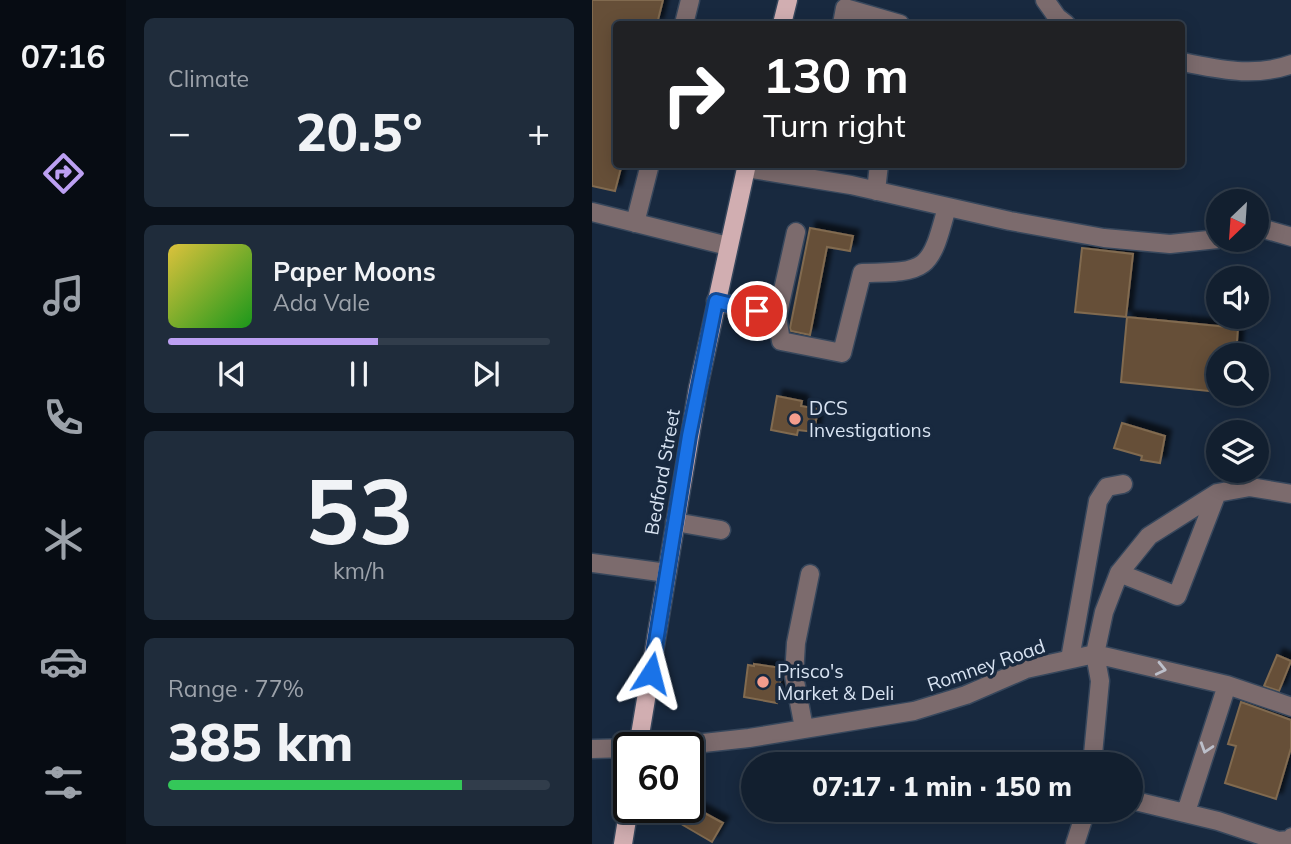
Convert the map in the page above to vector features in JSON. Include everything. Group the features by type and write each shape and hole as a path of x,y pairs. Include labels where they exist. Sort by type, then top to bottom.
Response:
{"main road":[{"path":"783,21 788,0"},
{"name":"Bedford Street","path":"642,732 698,388 747,168"},
{"path":"623,844 626,823"}],"street":[{"path":"685,21 690,0"},
{"path":"1045,0 1063,21"},
{"path":"843,21 845,8 889,21"},
{"path":"1185,63 1256,73 1291,64"},
{"path":"636,223 649,168"},
{"path":"757,168 1104,238 1170,244 1206,240"},
{"path":"876,191 879,168"},
{"path":"796,232 777,317 781,341 842,353 862,273 917,269 930,258 947,207"},
{"path":"592,212 728,246"},
{"path":"1269,231 1291,237"},
{"path":"716,301 777,317"},
{"path":"1070,659 1098,500 1106,487 1123,484"},
{"path":"1093,752 1100,681 1095,654 1104,612 1119,573 1149,536 1217,493 1250,487 1291,494"},
{"path":"1119,573 1177,596 1217,493"},
{"path":"675,522 721,530"},
{"path":"593,567 667,573"},
{"path":"804,728 794,676 796,643 810,573"},
{"path":"1095,654 1227,685 1291,707"},
{"name":"Romney Road","path":"704,743 914,711 966,695 1026,669 1095,654"},
{"path":"1185,812 1227,685"},
{"path":"592,748 613,748"},
{"path":"1143,803 1185,812 1278,841 1291,839"},
{"path":"1075,844 1082,822"}],"building":[{"path":"592,0 663,0 658,21 613,21 613,168 621,168 615,191 592,186"},
{"path":"810,228 853,236 850,251 827,247 810,335 791,331 790,328"},
{"path":"1082,248 1133,254 1126,317 1075,312"},
{"path":"1127,317 1206,325 1206,329 1238,329 1237,343 1206,343 1206,391 1121,382"},
{"name":"DCS Investigations","path":"777,396 802,401 801,406 818,409 814,432 798,430 797,435 771,430"},
{"path":"1122,423 1165,436 1160,463 1141,460 1142,456 1114,448"},
{"path":"1277,655 1291,661 1279,691 1264,686"},
{"name":"Prisco's Market & Deli","path":"748,665 782,668 777,703 744,697"},
{"path":"1241,702 1291,720 1291,748 1276,799 1225,783 1236,746 1228,744"},
{"path":"704,813 723,823 712,842 679,823 704,823"}],"place":[{"name":"DCS Investigations","path":"795,419"},
{"name":"Prisco's Market & Deli","path":"763,682"}],"route":[{"path":"651,673 689,436 716,301 757,311"}]}
